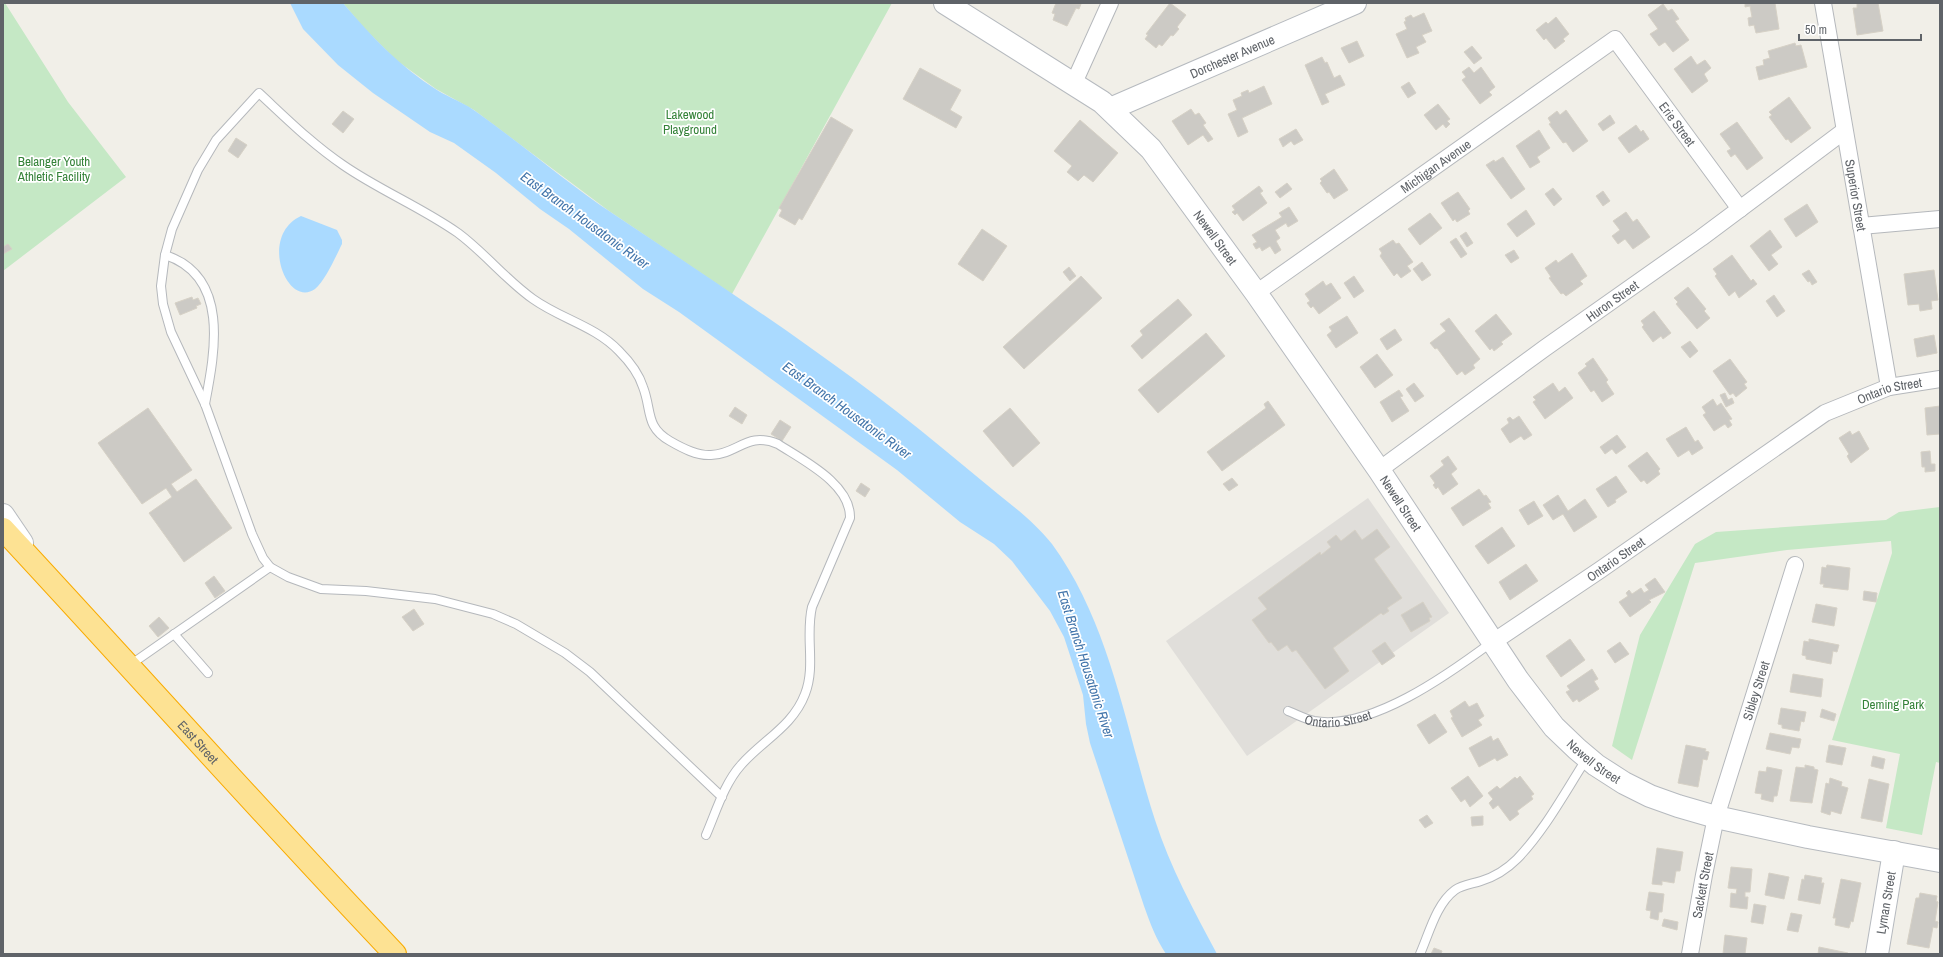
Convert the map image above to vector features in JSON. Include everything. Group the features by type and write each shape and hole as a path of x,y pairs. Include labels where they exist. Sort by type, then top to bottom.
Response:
{"highway":[{"name":"East Street","path":"3,529 308,862 395,954"}],"street":[{"name":"Newell Street","path":"945,3 1110,109 1151,149 1256,293 1380,470 1535,704 1554,728 1587,758 1624,783 1650,796 1716,817 1808,837 1940,861"},
{"path":"1073,85 1110,3"},
{"name":"Dorchester Avenue","path":"1110,109 1355,3"},
{"name":"Superior Street","path":"1823,3 1889,387"},
{"name":"Erie Street","path":"1615,39 1740,209"},
{"name":"Michigan Avenue","path":"1256,293 1615,39"},
{"name":"Huron Street","path":"1380,470 1545,348 1740,209 1844,131"},
{"path":"1861,226 1940,219"},
{"name":"Ontario Street","path":"1493,642 1600,570 1825,413 1889,387 1940,379"},
{"path":"3,516 19,539 64,595"},
{"name":"Sibley Street","path":"1716,817 1795,565"},
{"name":"Sackett Street","path":"1690,954 1716,817"},
{"name":"Lyman Street","path":"1877,954 1894,852"}],"lane":[{"path":"706,835 733,774 742,763 795,716 806,693 811,666 808,630 812,607 850,518 848,503 838,487 789,452 768,440 752,440 720,454 705,455 690,450 662,435 655,429 649,416 643,386 638,376 619,351 596,333 555,313 530,297 481,251 439,220 344,166 325,153 259,93 216,140 198,170 172,229 165,255 161,286 166,318 179,351 205,404 252,534 263,558 270,567 288,577 321,589 360,591 435,599 492,614 516,624 565,653 590,672 722,797"},
{"path":"165,255 185,262 205,288 212,306 215,331 214,353 205,404"},
{"path":"130,666 270,567"},
{"path":"174,634 208,673"},
{"name":"Ontario Street","path":"1288,711 1314,721 1343,721 1388,707 1437,682 1493,642"},
{"path":"1420,954 1439,910 1447,898 1458,889 1498,874 1517,858 1538,832 1587,758"}],"shaded area":[{"path":"1368,498 1449,613 1247,756 1166,641"}],"green space":[{"name":"Belanger Youth Athletic Facility","path":"3,3 5,3 68,102 126,177 3,271"},
{"name":"Lakewood Playground","path":"343,3 892,3 732,294 609,211 474,110 436,89 396,60 363,27"},
{"name":"Deming Park","path":"1940,507 1940,763 1936,762 1922,835 1886,828 1900,754 1832,740 1892,553 1891,541 1787,550 1695,563 1632,760 1612,746 1640,635 1695,544 1716,532 1886,520 1899,512"}],"water":[{"name":"East Branch Housatonic River","path":"290,3 343,3 375,39 398,61 423,81 473,109 595,201 821,355 902,415 1012,505 1040,530 1052,544 1072,575 1089,608 1103,642 1125,713 1144,785 1161,837 1183,888 1217,954 1166,954 1159,943 1144,906 1090,743 1086,724 1083,695 1064,637 1050,611 1012,561 994,544 960,522 897,470 679,312 643,289 569,229 540,209 496,173 454,143 430,132 373,93 338,65 303,29"},
{"path":"301,216 337,230 342,240 342,244 323,280 315,289 305,292 295,289 287,280 281,268 279,253 281,239 288,226"}],"building":[{"path":"1056,3 1081,4 1079,9 1076,8 1067,26 1053,20 1055,14 1052,13"},
{"path":"1170,3 1186,15 1177,27 1179,29 1173,36 1171,35 1162,46 1159,44 1156,48 1145,39 1148,35 1146,34"},
{"path":"1745,3 1775,3 1779,29 1756,33 1754,25 1749,26 1748,18 1752,17 1750,6 1745,7"},
{"path":"1857,3 1878,3 1883,31 1857,35 1853,8 1857,8"},
{"path":"1663,4 1668,11 1672,9 1679,19 1675,21 1689,40 1673,52 1665,42 1659,46 1650,34 1658,29 1648,15"},
{"path":"1424,13 1432,31 1422,35 1426,42 1416,47 1419,53 1407,58 1396,34 1407,29 1404,22 1406,21 1405,18 1411,15 1413,18"},
{"path":"1556,17 1569,34 1563,39 1565,41 1555,49 1546,38 1544,40 1536,30 1546,22 1548,24"},
{"path":"1357,41 1364,56 1349,63 1341,48"},
{"path":"1795,43 1796,46 1801,45 1807,67 1759,80 1756,67 1764,65 1763,60 1770,58 1768,51"},
{"path":"1472,46 1482,58 1474,64 1464,52"},
{"path":"1691,56 1697,65 1705,60 1711,68 1704,74 1708,81 1692,93 1674,69"},
{"path":"1322,57 1325,63 1327,62 1334,78 1340,75 1345,85 1325,94 1329,102 1322,105 1305,65"},
{"path":"1469,67 1474,73 1481,67 1495,87 1489,92 1492,95 1480,104 1462,80 1466,77 1462,72"},
{"path":"920,68 961,90 950,110 962,117 956,128 903,99"},
{"path":"1409,82 1416,93 1408,98 1401,87"},
{"path":"1264,86 1272,104 1242,118 1248,132 1238,137 1228,114 1237,110 1233,100 1242,96 1241,93 1248,90 1249,93"},
{"path":"1789,97 1811,128 1791,143 1788,139 1786,140 1769,117 1772,115 1769,112"},
{"path":"1438,104 1450,119 1447,121 1450,124 1446,128 1443,124 1436,130 1424,115"},
{"path":"1191,109 1195,115 1199,113 1206,123 1203,125 1213,139 1208,142 1203,135 1188,145 1172,121"},
{"path":"1566,110 1588,141 1573,152 1566,142 1563,143 1549,124 1551,123 1548,118 1557,111 1560,115"},
{"path":"343,111 354,119 343,133 332,124"},
{"path":"1610,115 1615,123 1603,131 1598,124"},
{"path":"831,117 853,130 802,220 799,218 795,225 779,216 782,210 779,208"},
{"path":"1080,120 1118,153 1093,182 1084,175 1078,181 1067,172 1072,166 1054,151"},
{"path":"1737,122 1763,158 1747,170 1735,154 1731,157 1727,151 1731,149 1720,134"},
{"path":"1636,125 1641,132 1643,130 1649,139 1629,153 1618,138"},
{"path":"1296,129 1303,140 1294,145 1291,141 1283,147 1279,139"},
{"path":"1539,130 1550,148 1537,157 1540,162 1530,168 1516,146"},
{"path":"236,138 247,145 238,158 228,151"},
{"path":"1503,157 1525,189 1511,199 1486,165"},
{"path":"1334,169 1348,190 1334,199 1329,192 1327,193 1320,183 1322,181 1320,179"},
{"path":"1287,183 1292,189 1280,198 1275,192"},
{"path":"1259,186 1263,191 1260,193 1267,203 1243,221 1237,213 1235,215 1232,212 1235,210 1232,206"},
{"path":"1553,188 1562,199 1554,206 1545,194"},
{"path":"1603,191 1610,201 1603,206 1596,196"},
{"path":"1458,192 1470,209 1468,211 1470,214 1457,222 1455,219 1453,221 1441,203"},
{"path":"1807,204 1818,222 1796,237 1784,219"},
{"path":"1289,207 1298,221 1288,227 1286,223 1275,230 1280,238 1276,241 1281,250 1275,254 1270,246 1262,251 1260,247 1256,249 1253,244 1257,242 1252,235 1282,217 1279,213"},
{"path":"1526,210 1535,224 1517,237 1507,224"},
{"path":"1626,212 1633,222 1637,219 1650,237 1633,249 1625,239 1618,244 1612,236 1620,230 1613,221"},
{"path":"1430,213 1442,228 1420,245 1408,229"},
{"path":"982,229 1007,246 983,281 958,264"},
{"path":"1770,230 1782,247 1771,255 1778,264 1769,271 1750,246"},
{"path":"1466,232 1473,243 1467,247 1460,236"},
{"path":"1456,238 1467,254 1461,258 1450,242"},
{"path":"1393,240 1396,244 1399,243 1413,262 1407,266 1411,271 1401,278 1397,273 1394,276 1380,256 1382,253 1379,249"},
{"path":"8,244 12,249 3,254 3,247"},
{"path":"1514,250 1519,258 1511,263 1505,255"},
{"path":"1572,253 1587,276 1580,281 1583,284 1566,296 1563,293 1561,294 1549,278 1551,277 1545,268 1556,260 1558,263"},
{"path":"1732,255 1751,281 1753,279 1757,284 1739,298 1735,291 1729,296 1715,276 1717,274 1713,269"},
{"path":"1422,262 1431,275 1422,281 1413,269"},
{"path":"1069,267 1076,276 1070,281 1063,272"},
{"path":"1809,270 1817,282 1812,285 1810,281 1808,282 1802,274"},
{"path":"1934,270 1938,300 1931,301 1932,309 1920,311 1919,304 1908,305 1904,274"},
{"path":"1081,276 1102,298 1024,369 1003,347"},
{"path":"1354,276 1364,291 1354,298 1344,283"},
{"path":"1323,281 1326,286 1331,283 1341,298 1319,314 1313,306 1311,308 1307,303 1310,301 1305,294"},
{"path":"1688,287 1706,309 1704,311 1710,318 1697,329 1676,304 1678,302 1674,298"},
{"path":"1774,295 1785,311 1777,317 1766,301"},
{"path":"192,297 193,300 198,298 201,304 196,306 197,308 180,315 175,303"},
{"path":"1178,299 1192,315 1142,359 1131,346 1143,335 1140,331"},
{"path":"1654,311 1671,333 1663,339 1661,336 1653,342 1642,327 1644,325 1641,321"},
{"path":"1496,314 1512,334 1501,342 1503,344 1494,351 1492,348 1490,350 1475,331"},
{"path":"1347,316 1358,333 1336,348 1327,335 1332,331 1329,327"},
{"path":"1449,318 1480,359 1473,365 1475,368 1465,375 1462,371 1457,375 1437,348 1435,349 1430,343 1446,331 1440,324"},
{"path":"1395,329 1402,340 1387,350 1380,339"},
{"path":"1206,333 1225,356 1158,413 1138,390"},
{"path":"1934,335 1937,353 1917,357 1914,339"},
{"path":"1690,341 1698,351 1690,358 1681,347"},
{"path":"1377,354 1393,375 1375,388 1360,367"},
{"path":"1593,358 1608,380 1606,382 1614,394 1602,402 1594,390 1591,392 1578,373 1587,366 1585,364"},
{"path":"1730,359 1747,382 1744,384 1747,388 1736,397 1733,393 1730,395 1713,371"},
{"path":"1414,383 1424,396 1415,402 1406,389"},
{"path":"1553,383 1559,392 1565,387 1573,398 1545,419 1533,402 1536,400 1533,397"},
{"path":"1399,390 1403,396 1400,397 1409,411 1392,422 1380,402"},
{"path":"1725,393 1728,400 1732,398 1734,403 1726,407 1720,395"},
{"path":"1713,399 1717,406 1721,403 1732,419 1729,420 1732,425 1728,428 1725,424 1714,431 1703,415 1706,413 1702,407"},
{"path":"1268,401 1285,425 1222,471 1207,452 1266,408 1264,404"},
{"path":"1940,406 1940,434 1927,435 1925,408"},
{"path":"735,407 747,415 742,424 729,416"},
{"path":"148,408 192,470 171,484 177,492 196,479 232,528 184,562 149,513 172,497 166,488 142,504 98,443"},
{"path":"1010,408 1040,443 1013,467 983,431"},
{"path":"1519,416 1532,435 1524,440 1521,436 1510,443 1501,429 1509,423 1507,419 1510,417 1513,420"},
{"path":"780,420 791,427 782,441 771,434"},
{"path":"1686,427 1695,442 1698,440 1703,448 1692,455 1689,450 1678,457 1666,439"},
{"path":"1850,431 1852,435 1859,431 1869,449 1851,463 1847,456 1849,454 1839,438"},
{"path":"1617,435 1626,447 1616,454 1612,449 1605,454 1600,447"},
{"path":"1930,451 1931,464 1935,464 1935,471 1925,472 1925,467 1922,467 1921,452"},
{"path":"1647,452 1660,469 1658,471 1660,474 1647,484 1644,480 1641,482 1628,466"},
{"path":"1448,456 1457,469 1451,474 1458,484 1443,495 1438,487 1436,489 1433,485 1435,483 1430,476 1444,465 1441,461"},
{"path":"1616,476 1627,492 1608,507 1596,489"},
{"path":"1232,478 1238,485 1229,491 1223,484"},
{"path":"861,483 870,489 865,497 856,491"},
{"path":"1479,489 1491,502 1488,503 1491,508 1463,526 1451,508"},
{"path":"1558,495 1568,511 1585,499 1597,517 1574,532 1563,514 1553,520 1543,505"},
{"path":"1534,501 1543,516 1528,525 1519,510"},
{"path":"1502,527 1515,546 1488,564 1475,546"},
{"path":"1377,529 1390,547 1374,559 1402,598 1387,608 1389,611 1383,615 1381,613 1333,648 1349,671 1325,689 1296,650 1292,652 1287,645 1278,651 1271,642 1269,643 1252,620 1267,609 1258,598 1320,552 1321,555 1331,547 1327,542 1336,535 1341,541 1355,530 1362,540"},
{"path":"1526,564 1538,581 1510,600 1499,582"},
{"path":"1827,565 1850,568 1848,590 1823,587 1824,584 1820,584 1822,567 1826,568"},
{"path":"214,576 225,591 215,598 205,583"},
{"path":"1655,578 1665,592 1649,600 1651,602 1630,617 1619,602 1628,596 1626,593 1629,590 1632,594 1641,588 1644,593 1649,590 1645,585"},
{"path":"1864,591 1877,593 1876,602 1863,600"},
{"path":"1423,602 1432,617 1429,618 1430,621 1411,632 1401,615"},
{"path":"1816,604 1837,608 1834,626 1812,622"},
{"path":"414,609 424,624 413,631 402,617"},
{"path":"159,617 169,628 158,637 149,626"},
{"path":"1570,639 1585,660 1561,677 1546,656"},
{"path":"1809,639 1839,645 1837,652 1833,651 1831,664 1806,659 1806,656 1802,655 1804,641 1809,642"},
{"path":"1385,642 1395,656 1382,665 1372,651"},
{"path":"1620,642 1629,654 1615,663 1607,651"},
{"path":"1592,669 1598,679 1594,681 1599,689 1579,702 1577,699 1573,702 1566,692 1570,690 1567,686"},
{"path":"1793,674 1823,679 1821,697 1790,692"},
{"path":"1465,701 1469,707 1477,703 1484,716 1478,720 1482,725 1462,737 1451,718 1453,717 1450,711"},
{"path":"1781,708 1806,712 1804,722 1801,721 1799,731 1782,728 1782,725 1778,724"},
{"path":"1822,709 1836,714 1834,721 1820,717"},
{"path":"1435,714 1447,732 1429,744 1417,725"},
{"path":"1770,733 1801,739 1799,748 1792,747 1790,754 1766,749"},
{"path":"1491,736 1493,741 1498,738 1508,755 1497,761 1495,758 1479,767 1469,748"},
{"path":"1686,745 1706,749 1705,751 1709,752 1707,760 1703,759 1698,787 1678,783"},
{"path":"1829,745 1846,748 1842,765 1826,762"},
{"path":"1873,756 1885,759 1883,769 1871,766"},
{"path":"1805,765 1814,767 1814,769 1818,770 1812,803 1790,801 1796,767 1805,768"},
{"path":"1767,767 1782,770 1777,796 1774,796 1773,802 1761,799 1762,794 1755,793 1759,771 1766,772"},
{"path":"1468,776 1483,796 1470,807 1465,799 1461,802 1451,788"},
{"path":"1520,776 1534,794 1531,796 1533,799 1517,811 1519,814 1510,821 1498,805 1493,809 1489,803 1493,799 1488,793 1497,786 1500,789 1515,777 1517,779"},
{"path":"1830,778 1842,782 1841,786 1848,788 1841,814 1831,811 1830,815 1821,812 1826,783 1829,784"},
{"path":"1869,779 1889,784 1882,822 1861,818"},
{"path":"1427,815 1433,823 1425,828 1419,820"},
{"path":"1483,816 1483,825 1472,826 1471,817"},
{"path":"1657,848 1683,852 1680,871 1676,871 1674,883 1662,881 1662,885 1652,884"},
{"path":"1731,867 1752,869 1750,892 1745,892 1745,897 1748,897 1747,909 1730,907 1731,893 1736,894 1737,889 1728,888"},
{"path":"1769,873 1789,877 1784,899 1765,895"},
{"path":"1805,875 1822,878 1821,883 1824,883 1820,904 1798,900 1802,879 1804,880"},
{"path":"1841,879 1861,883 1853,922 1851,921 1849,928 1835,925 1836,918 1833,918"},
{"path":"1649,892 1664,894 1662,912 1659,912 1658,920 1650,918 1651,911 1646,910"},
{"path":"1920,893 1937,896 1936,901 1938,902 1935,921 1938,922 1937,928 1933,927 1929,948 1907,944 1916,898 1919,898"},
{"path":"1754,904 1766,906 1763,924 1751,922"},
{"path":"1791,913 1802,915 1798,932 1787,930"},
{"path":"1664,919 1678,922 1677,930 1662,926"},
{"path":"1725,935 1747,938 1745,954 1723,954"},
{"path":"1819,947 1848,953 1848,954 1818,954"},
{"path":"1434,948 1442,951 1441,954 1431,954"}]}
